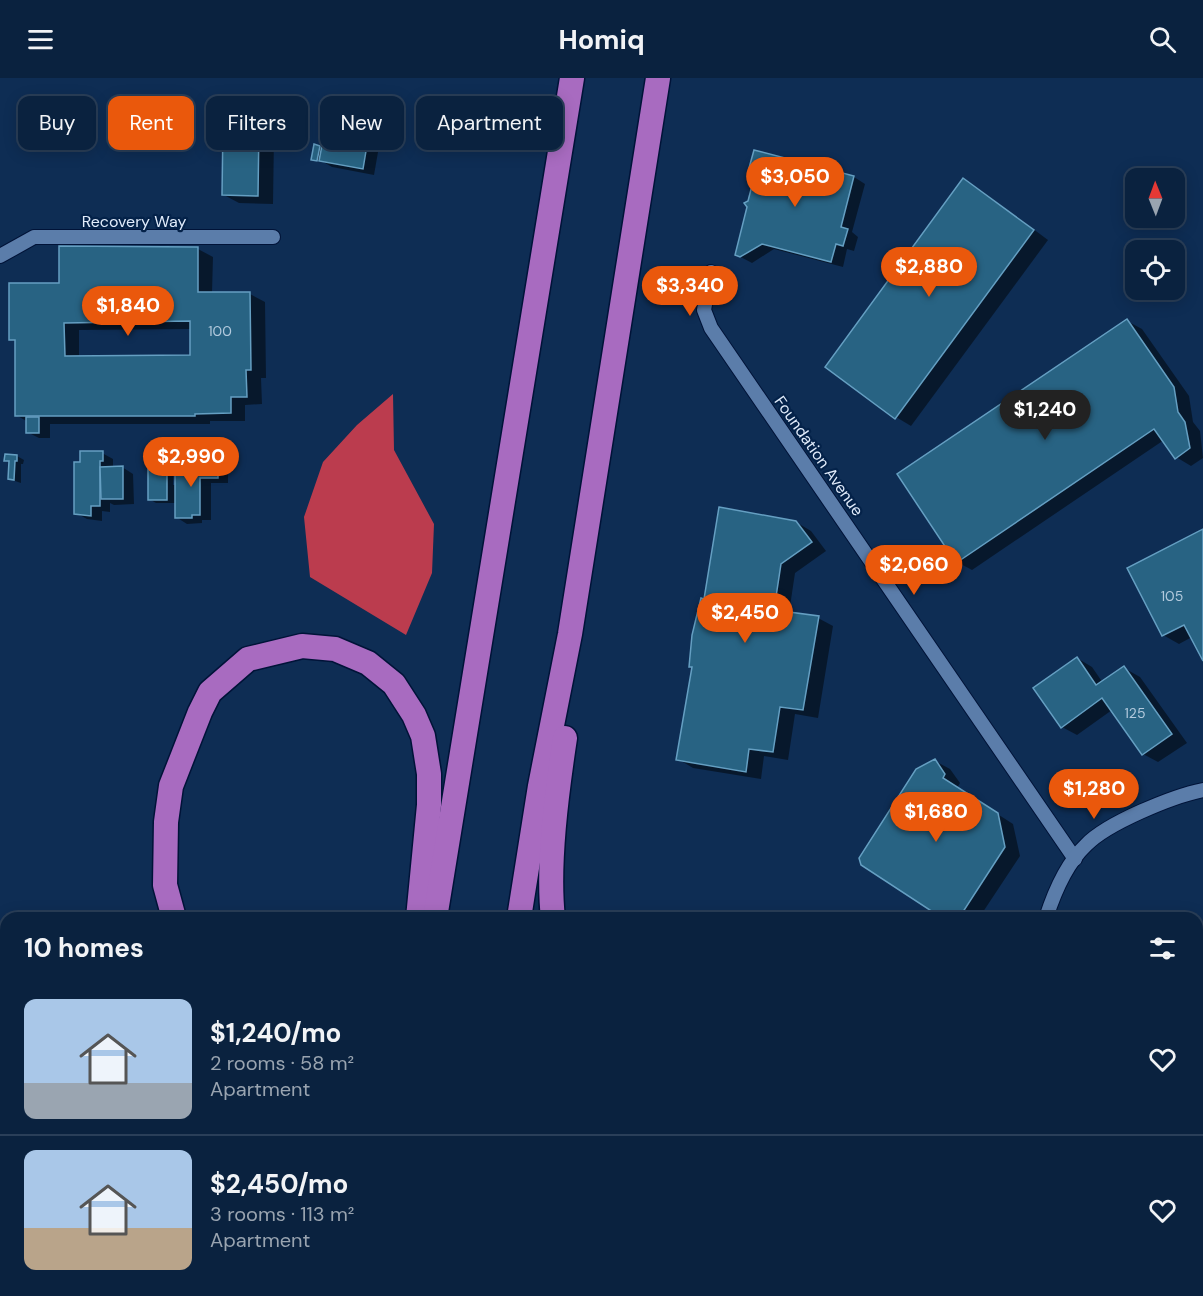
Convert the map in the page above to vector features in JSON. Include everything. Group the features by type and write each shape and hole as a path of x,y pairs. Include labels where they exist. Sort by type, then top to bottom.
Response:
{"highway":[{"path":"436,912 572,78"},
{"path":"520,912 540,786 570,634 658,78"},
{"path":"552,912 554,843 560,767 567,721 570,634"},
{"path":"160,912 165,885 166,822 171,786 210,692 248,659 302,646 335,649 368,663 394,684 414,715 423,736 429,774 429,805 419,912"},
{"path":"165,885 172,912"}],"street":[{"name":"Recovery Way","path":"0,256 34,237 273,237"},
{"name":"Foundation Avenue","path":"711,272 704,310 711,328 1075,859"},
{"path":"1048,912 1057,891 1086,844 1128,818 1161,803 1203,790"}],"shaded area":[{"path":"393,394 394,450 434,524 432,573 406,635 310,577 304,517 323,462 357,425"}],"building":[{"path":"314,144 320,146 317,161 311,160"},
{"path":"223,150 259,150 258,196 222,195"},
{"path":"321,150 366,150 363,169 319,161"},
{"path":"754,150 854,176 841,227 848,229 843,246 836,244 831,262 762,244 740,257 735,255 747,207 744,203 748,201 756,170 749,168"},
{"path":"963,178 1034,230 895,419 825,367"},
{"path":"59,246 198,247 198,292 250,292 251,370 246,370 247,397 231,397 231,413 195,414 195,416 15,416 15,340 9,340 9,283 59,283","holes":["190,321 190,355 65,356 64,323"]},
{"path":"1127,319 1174,387 1178,412 1185,422 1190,448 1175,459 1154,429 956,563 897,474"},
{"path":"26,417 39,417 39,433 26,433"},
{"path":"80,451 103,451 103,461 100,461 100,506 91,506 91,516 74,514 74,462 80,462"},
{"path":"5,454 17,455 14,480 8,479 9,461 4,461"},
{"path":"192,462 201,462 201,465 218,465 218,478 200,478 200,515 192,515 192,518 175,518 175,463 192,466"},
{"path":"123,466 123,499 101,499 100,467"},
{"path":"148,467 167,467 167,500 148,500"},
{"path":"719,507 796,521 812,542 781,564 774,610 819,616 803,710 780,707 773,752 749,749 746,772 676,760 692,667 689,667 692,635 701,598 704,599"},
{"path":"1203,529 1203,661 1184,625 1162,636 1127,568"},
{"path":"1077,657 1096,685 1124,666 1172,734 1142,755 1102,698 1061,728 1033,688"},
{"path":"935,759 945,774 943,778 998,813 1005,847 963,912 933,912 861,865 859,858 916,769"}]}
